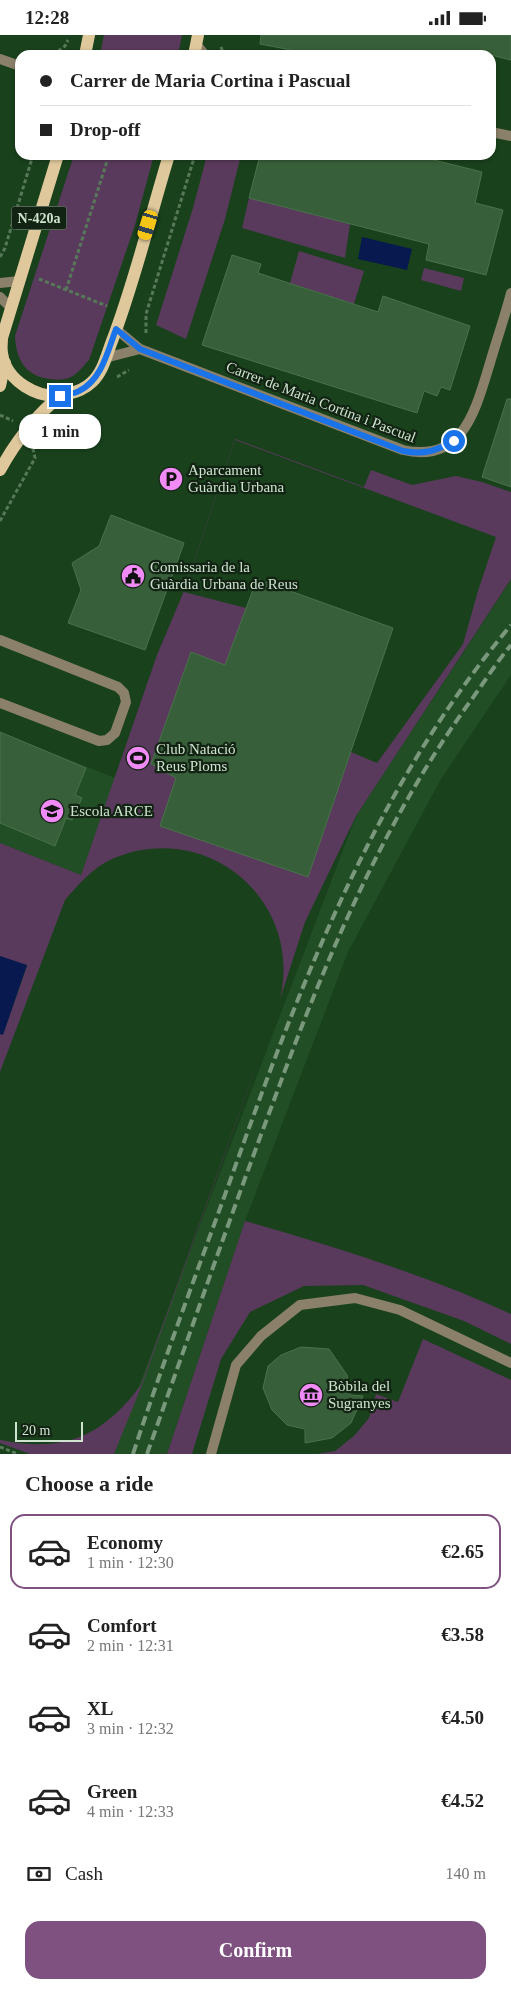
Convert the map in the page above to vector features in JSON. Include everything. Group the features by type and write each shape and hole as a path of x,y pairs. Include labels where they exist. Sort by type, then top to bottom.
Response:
{"main road":[{"path":"86,50 90,35"},
{"name":"N-420a","path":"56,160 10,307 2,338 2,353 5,363 16,380 30,390 43,395 60,396 79,391 93,382 105,358 122,311 167,160"},
{"name":"N-420a","path":"0,386 5,363"},
{"name":"N-420a","path":"0,470 14,446 41,411 60,396"}],"street":[{"path":"0,59 15,64"},
{"path":"496,133 511,136"},
{"path":"0,283 20,277"},
{"name":"Carrer de Maria Cortina i Pascual","path":"116,329 140,349 403,451 418,454 436,451 454,441 468,426 476,407 511,293"},
{"path":"0,297 10,307"},
{"path":"105,358 140,349"},
{"path":"0,641 118,687 124,693 126,702 115,733 107,740 99,741 0,703"},
{"path":"210,1454 236,1365 260,1336 300,1305 355,1298 400,1310 511,1363"}],"path":[{"path":"60,50 65,46 70,35"},
{"path":"0,257 5,248 31,160"},
{"path":"66,290 107,160"},
{"path":"146,334 146,314 193,160"},
{"path":"20,277 66,290 122,311"},
{"path":"116,377 133,368"},
{"path":"0,521 35,458 33,449"},
{"path":"0,1447 18,1454"}],"shaded area":[{"path":"104,35 182,35 179,50 101,50"},
{"path":"72,160 153,160 135,225 89,360 72,377 54,380 41,377 28,370 20,359 15,336"},
{"path":"206,160 240,160 225,219 186,339 156,325 193,208"},
{"path":"249,198 350,224 345,258 242,228"},
{"path":"362,237 412,249 407,270 358,259"},
{"path":"299,251 364,271 354,304 290,283"},
{"path":"424,268 464,278 461,291 421,280"},
{"name":"Club Natació Reus Ploms","path":"235,439 364,487 371,470 412,485 456,476 482,482 511,492 511,579 356,816 305,922 280,999 283,964 277,931 263,902 242,878 216,861 185,850 152,849 117,857 95,870 65,900 0,1072 0,1034 3,1034 27,966 0,956 0,843 81,875 157,655 184,591","holes":["235,440 496,537 463,644 377,763 351,752 308,877 160,826 176,778 151,764 191,652 225,665 246,608 184,592"]},
{"path":"511,580 511,675 441,779 348,952 245,1221 167,1454 113,1454 356,816"},
{"name":"Escola ARCE","path":"0,732 115,778 81,875 0,843"},
{"path":"0,956 27,965 3,1035 0,1034"},
{"path":"275,1014 142,1385 114,1454 30,1454 0,1443 0,1440 23,1444 44,1444 80,1437 96,1429 112,1417 141,1385"},
{"path":"245,1221 413,1274 511,1314 511,1344 464,1321 363,1285 304,1286 250,1312 221,1359 192,1454 167,1454"},
{"path":"423,1339 511,1380 511,1454 317,1454 335,1451 354,1436 369,1418 376,1394 398,1402"}],"building":[{"path":"261,35 511,35 511,60 496,56 496,50 291,50 260,44"},
{"path":"259,160 434,160 482,172 475,203 503,210 486,275 426,260 429,244 249,198"},
{"path":"232,255 261,264 258,273 378,312 383,296 470,326 450,390 441,387 437,396 424,391 417,413 202,345"},
{"path":"507,399 511,399 511,487 482,477"},
{"path":"111,515 184,543 145,650 68,623 81,590 72,563 99,546"},
{"name":"Club Natació Reus Ploms","path":"257,579 393,628 308,877 160,826 176,778 151,764 191,652 225,665"},
{"name":"Escola ARCE","path":"0,732 86,768 75,795 82,798 72,820 66,818 55,846 0,823"},
{"name":"Bòbila del Sugranyes","path":"301,1347 329,1349 347,1375 350,1395 363,1396 351,1423 332,1438 305,1443 305,1429 287,1425 272,1410 263,1388 268,1366 281,1355"}],"railway":[{"path":"133,1454 168,1351 284,1034 346,890 381,820 420,753 463,687 511,625"},
{"path":"147,1454 293,1048 335,945 358,895 409,797 438,749 511,645"}],"place":[{"name":"Aparcament Guàrdia Urbana","path":"171,479"},
{"name":"Comissaria de la Guàrdia Urbana de Reus","path":"133,576"},
{"name":"Club Natació Reus Ploms","path":"138,758"},
{"name":"Escola ARCE","path":"52,811"},
{"name":"Bòbila del Sugranyes","path":"311,1395"}],"route":[{"path":"60,396 79,391 93,382 102,367 116,329 140,349 403,451 418,454 436,451 454,441"}]}
